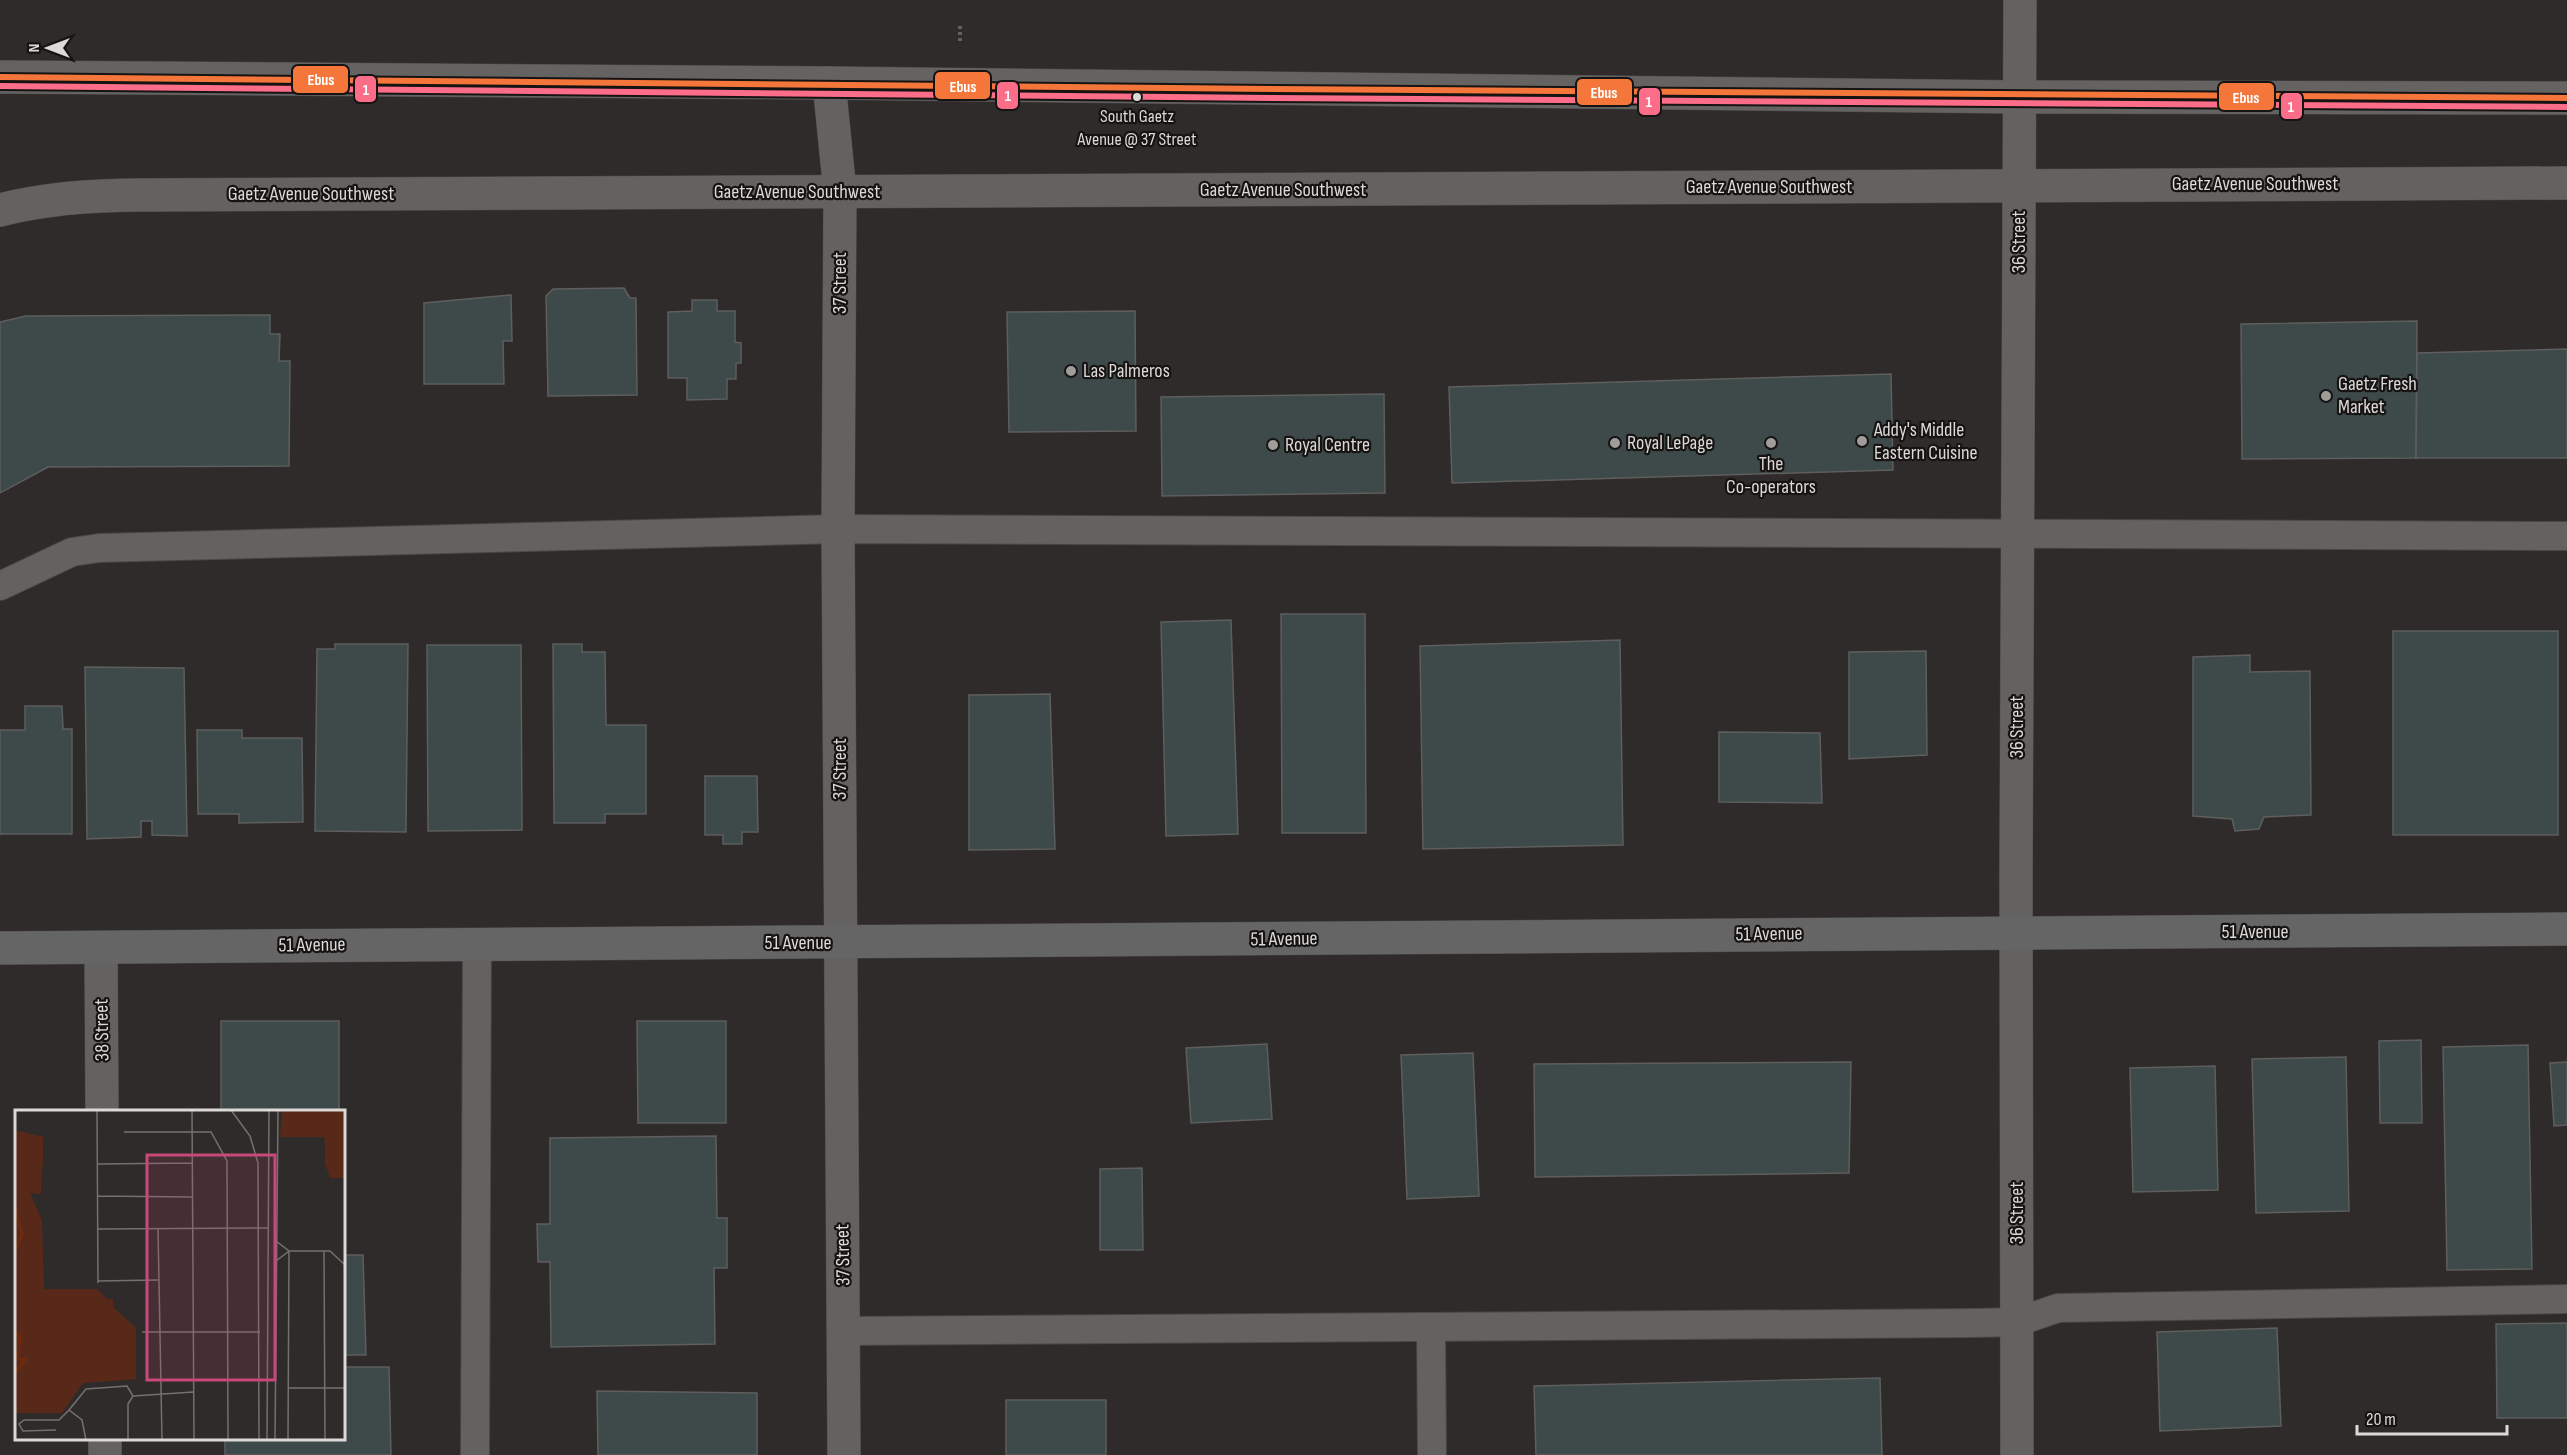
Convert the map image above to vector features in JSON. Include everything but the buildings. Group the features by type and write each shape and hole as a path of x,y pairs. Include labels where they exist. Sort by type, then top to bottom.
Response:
{"main road":[{"path":"0,77 829,83 2019,97 2567,98"}],"street":[{"name":"36 Street","path":"2017,1455 2016,932 2020,0"},
{"name":"37 Street","path":"829,83 840,192 838,529 844,1455"},
{"name":"Gaetz Avenue Southwest","path":"0,210 96,195 2567,183"},
{"name":"51 Avenue","path":"0,948 2567,929"},
{"name":"38 Street","path":"101,948 102,1110"}],"lane":[{"path":"0,586 72,552 99,548 838,529 2567,536"},
{"path":"475,1455 477,944"},
{"path":"844,1331 2017,1322 2058,1308 2567,1299"},
{"path":"1431,1327 1432,1455"}],"transit line":[{"name":"Ebus","path":"0,77 1925,95 2567,98"},
{"name":"1","path":"0,86 1925,104 2567,107"}],"place":[{"name":"South Gaetz Avenue @ 37 Street","path":"1137,97"},
{"name":"Las Palmeros","path":"1071,371"},
{"name":"Gaetz Fresh Market","path":"2326,396"},
{"name":"Addy's Middle Eastern Cuisine","path":"1862,441"},
{"name":"Royal LePage","path":"1615,443"},
{"name":"The Co-operators","path":"1771,443"},
{"name":"Royal Centre","path":"1273,445"}]}
